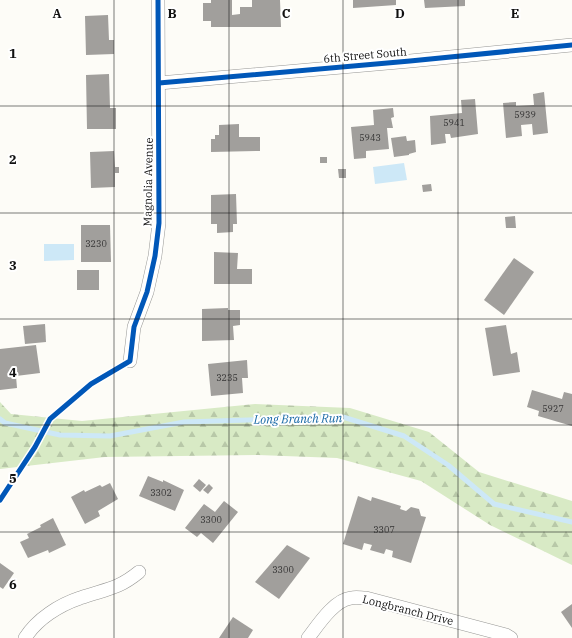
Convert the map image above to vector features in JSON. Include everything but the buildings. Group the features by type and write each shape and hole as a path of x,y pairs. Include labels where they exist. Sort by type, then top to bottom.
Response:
{"street":[{"name":"Magnolia Avenue","path":"130,360 134,327 147,292 156,256 159,222 158,0"},
{"name":"6th Street South","path":"159,83 410,61 572,44"},
{"path":"26,638 41,619 59,607 79,598 114,588 128,581 139,572"},
{"name":"Longbranch Drive","path":"308,638 335,605 351,597 366,598 506,635 511,638"}],"green space":[{"path":"0,402 11,414 82,421 255,404 350,408 429,432 479,472 572,501 572,565 490,525 421,481 337,458 258,455 105,457 0,469"}],"water":[{"path":"404,163 407,180 375,184 373,167"},
{"path":"44,244 74,244 74,260 44,261"}],"waterway":[{"name":"Long Branch Run","path":"0,419 5,423 60,435 110,436 184,422 343,417 404,436 448,465 494,504 572,522"}],"cycle path":[{"path":"0,500 35,447 50,419 91,384 130,361 134,327 147,292 155,256 159,223 158,0"},
{"path":"159,83 572,45"}]}
